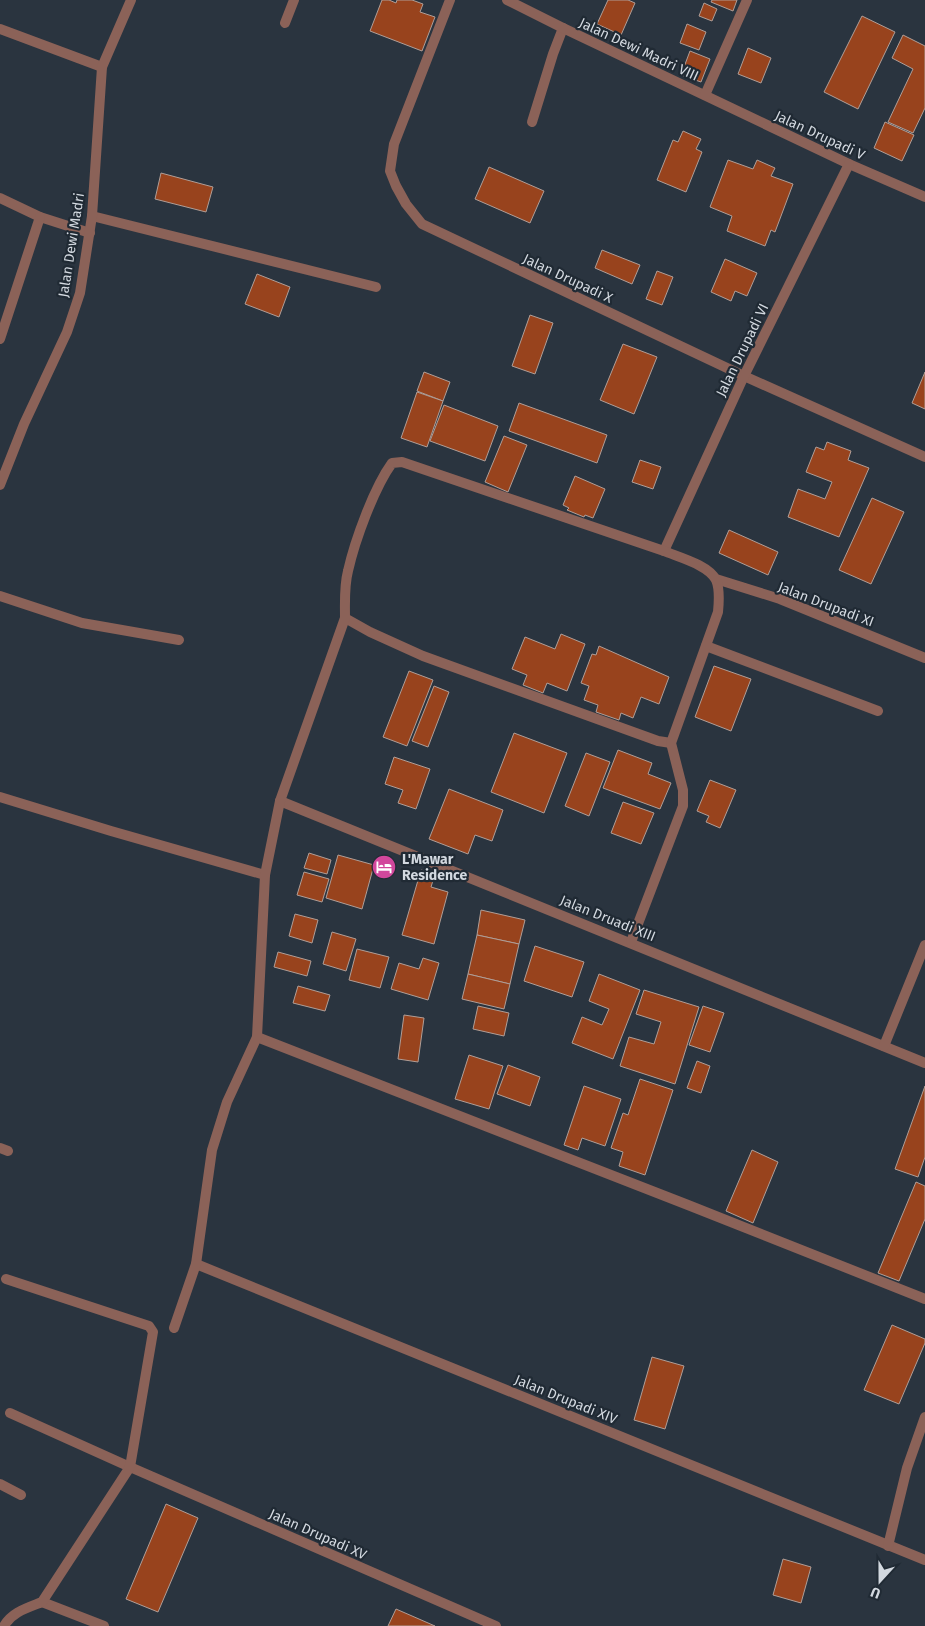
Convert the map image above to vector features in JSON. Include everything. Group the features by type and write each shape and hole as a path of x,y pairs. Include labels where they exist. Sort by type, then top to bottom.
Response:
{"street":[{"name":"Jalan Dewi Madri","path":"0,485 3,471 67,332 80,294 92,216 102,67 131,0"},
{"path":"285,23 294,0"},
{"name":"Jalan Drupadi X","path":"450,0 394,144 390,171 406,204 422,224 744,376 925,456"},
{"name":"Jalan Dewi Madri VIII","path":"508,0 705,95"},
{"path":"705,95 747,0"},
{"path":"0,28 102,67"},
{"path":"532,122 563,28"},
{"name":"Jalan Drupadi V","path":"705,95 849,164 925,197"},
{"name":"Jalan Drupadi VI","path":"664,551 744,376 849,164"},
{"path":"0,198 40,217 90,233"},
{"path":"92,216 376,288"},
{"path":"0,339 40,217"},
{"name":"Jalan Drupadi XI","path":"345,618 345,593 348,571 364,522 384,474 392,462 402,462 664,551 703,567 716,579 780,599 925,658"},
{"path":"631,942 683,806 683,790 671,743 718,612 719,598 716,579"},
{"path":"0,596 82,623 179,640"},
{"path":"174,1328 196,1264 212,1150 226,1102 257,1037 265,875 280,801 345,618 370,632 423,656 658,741 671,743"},
{"path":"706,646 878,711"},
{"path":"0,796 110,831 265,875"},
{"name":"Jalan Druadi XIII","path":"280,801 925,1063"},
{"path":"884,1046 925,945"},
{"path":"257,1037 925,1299"},
{"name":"Jalan Drupadi XIV","path":"196,1264 925,1560"},
{"path":"4,1626 13,1615 42,1602 130,1467 154,1332 149,1326 6,1279"},
{"name":"Jalan Drupadi XV","path":"10,1413 496,1626"},
{"path":"888,1546 907,1468 925,1417"},
{"path":"0,1484 21,1495"},
{"path":"42,1602 104,1626"}],"building":[{"path":"382,0 396,3 397,0 412,0 423,4 420,12 435,17 422,51 370,31"},
{"path":"608,0 628,0 635,3 621,35 597,24"},
{"path":"712,0 737,0 733,11 711,2"},
{"path":"704,3 717,9 712,21 699,16"},
{"path":"862,16 895,32 858,109 824,92"},
{"path":"687,24 706,32 699,50 680,43"},
{"path":"903,35 925,46 925,108 913,133 888,122 913,69 892,58"},
{"path":"748,48 771,58 761,83 738,74"},
{"path":"690,51 710,59 701,82 681,75"},
{"path":"885,122 914,135 902,161 874,148"},
{"path":"683,131 701,139 696,149 702,152 686,192 657,180 673,140 678,142"},
{"path":"728,160 753,169 757,160 775,168 771,176 793,184 775,232 771,230 765,246 727,231 732,216 710,207"},
{"path":"489,167 544,191 530,223 475,199"},
{"path":"161,173 213,187 206,212 155,199"},
{"path":"602,250 640,265 632,284 595,268"},
{"path":"725,259 757,273 747,296 735,291 731,301 711,292"},
{"path":"657,271 673,277 662,305 646,299"},
{"path":"257,274 290,287 279,317 245,304"},
{"path":"530,315 553,323 535,374 512,366"},
{"path":"623,344 657,357 634,414 600,400"},
{"path":"424,372 450,382 443,401 417,391"},
{"path":"925,372 925,409 912,403"},
{"path":"417,392 443,401 427,447 401,438"},
{"path":"519,403 607,435 597,463 509,431"},
{"path":"444,405 498,426 485,461 430,441"},
{"path":"504,436 527,445 508,492 485,482"},
{"path":"827,442 851,451 848,460 869,468 839,537 788,517 798,489 825,499 832,482 806,472 816,447 824,450"},
{"path":"640,460 661,467 653,489 632,482"},
{"path":"575,476 605,489 593,518 585,515 584,517 567,510 569,508 563,505"},
{"path":"872,498 904,512 871,584 839,570"},
{"path":"729,530 778,552 768,575 719,553"},
{"path":"561,634 585,644 567,691 547,683 543,693 523,685 527,675 512,669 525,637 555,649"},
{"path":"599,646 669,677 659,704 641,697 633,718 621,713 619,720 596,712 598,705 584,700 589,686 581,683 592,654 596,655"},
{"path":"714,666 751,679 731,731 695,717"},
{"path":"409,671 433,680 407,746 383,737"},
{"path":"434,686 449,692 428,747 412,741"},
{"path":"514,733 567,753 544,813 491,792"},
{"path":"618,750 652,763 648,774 671,783 660,809 603,788"},
{"path":"586,753 610,762 589,816 565,806"},
{"path":"394,757 430,769 416,809 398,803 403,790 385,784"},
{"path":"710,780 736,790 720,828 706,822 709,816 697,811"},
{"path":"449,789 503,810 492,841 475,835 468,854 429,839"},
{"path":"623,802 654,813 641,844 611,833"},
{"path":"309,853 331,860 327,874 304,868"},
{"path":"338,855 374,865 362,909 326,898"},
{"path":"421,870 435,874 431,887 448,892 434,944 402,935"},
{"path":"304,872 329,879 322,902 297,895"},
{"path":"481,910 525,920 519,944 477,935"},
{"path":"295,914 318,920 312,943 289,936"},
{"path":"332,932 356,939 346,971 323,964"},
{"path":"477,935 519,944 510,984 468,974"},
{"path":"535,946 584,962 572,997 524,981"},
{"path":"357,949 389,957 380,988 349,980"},
{"path":"278,952 311,961 307,976 274,967"},
{"path":"423,958 439,963 428,1000 391,989 399,963 419,969"},
{"path":"468,974 510,984 504,1009 462,999"},
{"path":"599,974 640,990 613,1059 572,1043 582,1017 602,1025 609,1009 589,1001"},
{"path":"298,986 330,995 325,1011 293,1003"},
{"path":"644,990 699,1007 675,1084 620,1066 629,1037 654,1044 661,1022 636,1014"},
{"path":"478,1006 509,1013 504,1036 473,1029"},
{"path":"703,1006 724,1013 710,1052 689,1045"},
{"path":"404,1015 424,1018 418,1062 398,1059"},
{"path":"469,1055 503,1066 489,1109 455,1099"},
{"path":"697,1061 710,1066 701,1093 687,1088"},
{"path":"508,1065 540,1077 530,1106 497,1094"},
{"path":"640,1079 673,1090 645,1175 619,1166 623,1152 611,1148 623,1113 628,1115"},
{"path":"584,1086 621,1099 605,1146 582,1138 578,1150 564,1145"},
{"path":"925,1086 925,1157 918,1177 895,1169"},
{"path":"752,1150 778,1162 753,1223 726,1211"},
{"path":"916,1182 925,1186 925,1219 899,1281 878,1273"},
{"path":"892,1325 925,1339 899,1404 864,1390"},
{"path":"652,1357 684,1366 665,1429 634,1420"},
{"path":"166,1504 198,1518 158,1612 126,1599"},
{"path":"783,1559 811,1567 801,1603 773,1595"},
{"path":"396,1609 435,1626 388,1626"}],"place":[{"name":"L'Mawar Residence","path":"384,867"}]}
